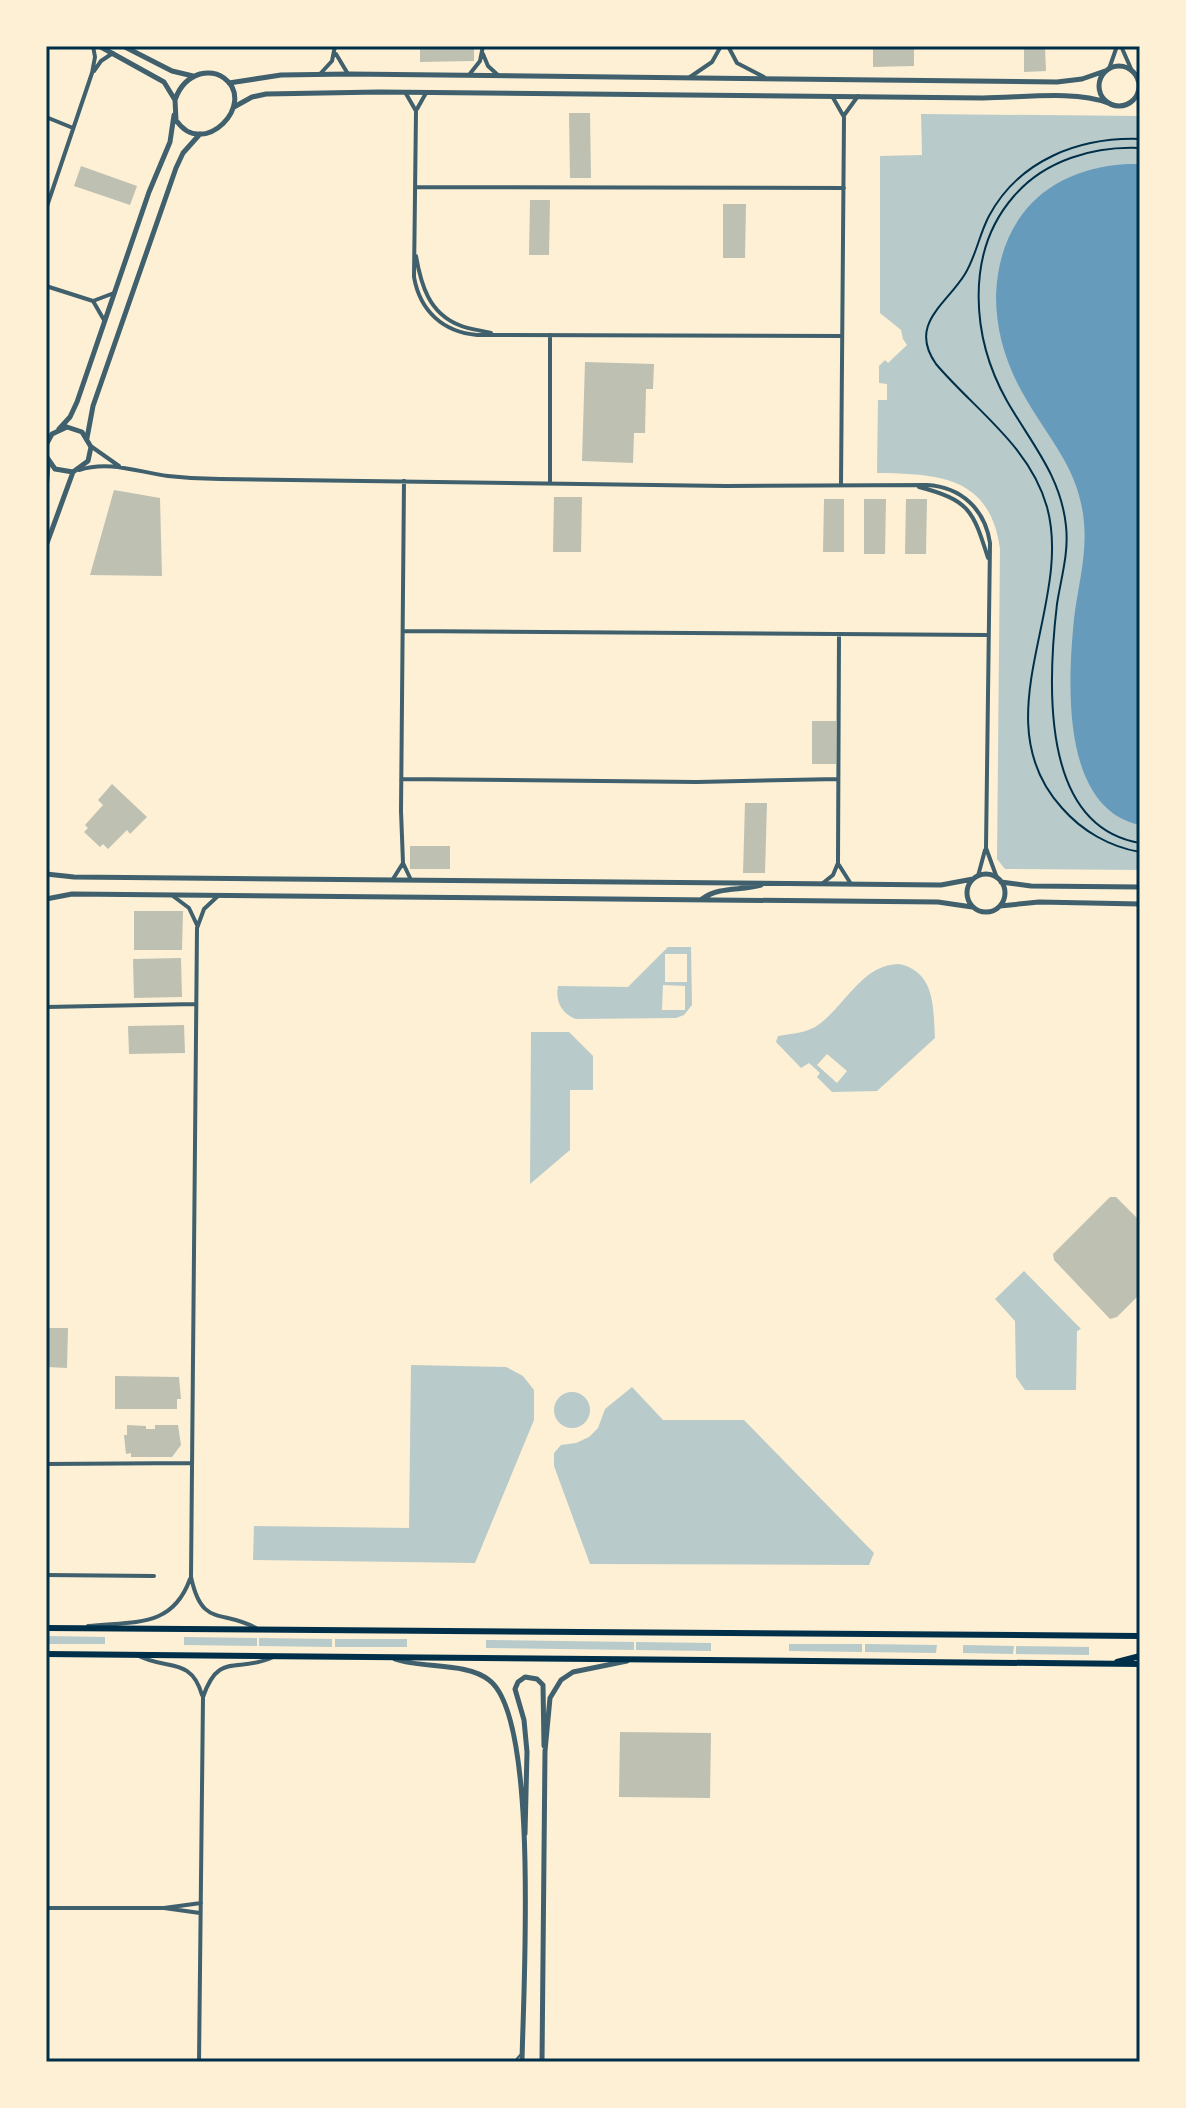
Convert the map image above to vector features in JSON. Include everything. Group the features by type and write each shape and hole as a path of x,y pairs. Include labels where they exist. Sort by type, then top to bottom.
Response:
{"main road":[{"path":"46,1628 1140,1636"},
{"path":"46,1654 1140,1664"},
{"path":"1109,1664 1140,1656"}],"street":[{"path":"46,209 92,73 96,46 160,78 175,100"},
{"path":"123,46 172,71 194,76 213,73 229,83 234,95 234,107"},
{"path":"688,77 712,62 721,46"},
{"path":"728,46 741,66 767,78"},
{"path":"1108,103 1099,90 1100,80 1119,46"},
{"path":"1119,46 1136,74 1139,89 1131,102"},
{"path":"335,49 342,67 349,74"},
{"path":"319,74 330,65 335,49"},
{"path":"483,49 488,66 499,76"},
{"path":"468,76 478,66 483,49"},
{"path":"92,73 105,57 113,53"},
{"path":"229,83 281,75 319,74 1057,82 1082,79 1118,66 1136,74"},
{"path":"46,445 49,435 59,429 74,410 149,192 170,142 175,100 182,86 194,76"},
{"path":"46,546 76,471 88,461 93,406 176,168 183,153 200,134 221,126 234,107 245,100 266,94 405,92 998,98 1072,95 1121,106 1140,100"},
{"path":"405,92 416,111"},
{"path":"426,93 416,111 415,251 422,287 440,313 461,326 494,334 842,336"},
{"path":"832,96 844,117 841,485"},
{"path":"844,117 858,96"},
{"path":"174,115 184,129 200,134"},
{"path":"46,117 73,128"},
{"path":"416,187 844,188"},
{"path":"46,286 93,301 114,293"},
{"path":"93,301 104,320"},
{"path":"550,335 550,483"},
{"path":"59,429 75,428 99,454 119,466"},
{"path":"46,458 55,469 76,471 92,466 119,466 200,478 914,486 944,493 963,505 979,526 989,560 986,848 976,878 967,890 972,907"},
{"path":"46,458 49,478 46,491"},
{"path":"404,481 401,779 403,863 411,880"},
{"path":"404,631 634,630 987,635"},
{"path":"822,884 833,875 838,863 839,635"},
{"path":"401,779 697,782 838,779"},
{"path":"986,848 1005,895 1000,906"},
{"path":"393,879 403,863"},
{"path":"838,863 851,884"},
{"path":"46,874 74,877 949,885 991,875 999,880 1031,886 1140,887"},
{"path":"701,900 719,890 746,889 766,883"},
{"path":"46,899 65,895 219,895 938,902 972,907 983,912 1000,906 1039,902 1140,904"},
{"path":"172,895 189,908 197,928"},
{"path":"219,895 204,909 197,928 191,1577 197,1599 209,1613 256,1628"},
{"path":"46,1007 196,1004"},
{"path":"46,1464 193,1463"},
{"path":"46,1575 154,1576"},
{"path":"71,1628 162,1616 180,1602 191,1577"},
{"path":"135,1654 155,1663 179,1666 189,1671 198,1681 203,1697"},
{"path":"199,2062 203,1697 208,1681 217,1670 262,1662 275,1656"},
{"path":"387,1656 414,1664 473,1671 490,1680 499,1690 510,1712 516,1742 524,1838"},
{"path":"545,1751 550,1698 561,1680 580,1669 613,1666 631,1658"},
{"path":"522,2062 527,1752 524,1720 515,1689 525,1677 537,1679 543,1685 542,2062"},
{"path":"46,1908 164,1908 201,1903"},
{"path":"164,1908 200,1913"}],"lane":[{"path":"514,2062 522,2053"}],"path":[{"path":"1140,139 1097,141 1075,146 1044,160 1013,183 988,218 967,271 931,319 926,338 930,355 939,369 1004,434 1027,462 1047,506 1053,542 1053,570 1034,655 1029,708 1033,748 1040,772 1057,803 1076,822 1114,845 1140,852"},
{"path":"1140,148 1113,148 1083,154 1044,171 1022,188 1004,208 990,235 981,267 979,293 982,336 993,373 1053,475 1064,508 1067,548 1057,604 1053,676 1054,729 1062,765 1073,792 1090,818 1110,834 1140,843"}],"shaded area":[{"path":"921,114 1140,116 1140,870 1005,869 997,859 1000,549 994,525 985,506 973,493 957,484 920,475 877,473 878,400 887,400 887,384 879,383 879,366 885,360 888,363 907,345 901,330 880,313 880,156 922,155"},
{"path":"668,947 691,947 692,1005 684,1015 676,1018 576,1019 563,1011 558,997 558,986 628,987","holes":["665,954 687,954 687,982 665,982","663,985 685,986 685,1010 662,1010"]},
{"path":"899,964 911,968 926,983 932,1004 935,1038 877,1091 832,1092 817,1077 820,1073 809,1063 801,1068 776,1042 778,1036 815,1027 863,979 886,966","holes":["827,1054 847,1071 837,1083 817,1065"]},
{"path":"531,1032 569,1032 593,1056 593,1090 570,1090 570,1150 530,1184"},
{"path":"1024,1271 1081,1329 1077,1331 1076,1390 1025,1390 1016,1377 1015,1321 995,1299"},
{"path":"411,1365 506,1367 523,1376 534,1390 534,1420 475,1563 253,1560 254,1526 409,1528"},
{"path":"632,1387 663,1420 744,1420 874,1553 869,1565 590,1564 554,1466 554,1453 561,1445 589,1437 598,1428 605,1409"},
{"path":"572,1392 585,1397 590,1410 585,1423 572,1428 559,1423 554,1410 559,1397"},
{"path":"48,1636 105,1637 105,1644 48,1644"},
{"path":"184,1637 257,1638 257,1646 184,1645"},
{"path":"259,1638 332,1639 332,1647 259,1646"},
{"path":"335,1639 407,1639 407,1647 335,1647"},
{"path":"486,1640 634,1642 634,1650 486,1648"},
{"path":"636,1642 711,1643 711,1651 636,1650"},
{"path":"789,1644 862,1644 862,1652 789,1651"},
{"path":"865,1644 937,1645 936,1653 865,1652"},
{"path":"963,1645 1014,1646 1013,1654 963,1653"},
{"path":"1016,1646 1089,1647 1089,1655 1016,1654"}],"water":[{"path":"1140,164 1140,825 1114,814 1095,794 1082,769 1071,707 1074,619 1084,547 1081,505 1070,472 1013,375 1000,336 996,296 1006,244 1031,203 1056,184 1085,171"}],"building":[{"path":"420,46 474,46 474,61 420,62"},
{"path":"873,46 914,48 914,66 873,67"},
{"path":"1024,46 1045,46 1046,71 1024,72"},
{"path":"569,113 590,113 591,178 570,178"},
{"path":"81,166 137,186 130,205 74,186"},
{"path":"530,200 550,200 549,255 529,255"},
{"path":"723,204 746,204 745,258 723,258"},
{"path":"585,362 654,364 653,389 646,389 645,433 634,433 633,463 582,461"},
{"path":"114,490 160,498 162,576 90,575"},
{"path":"554,497 582,497 581,552 553,552"},
{"path":"824,499 844,499 844,552 823,552"},
{"path":"864,499 886,499 885,554 864,554"},
{"path":"906,499 927,499 926,554 905,554"},
{"path":"812,721 836,721 836,764 812,764"},
{"path":"112,784 147,817 130,834 127,830 108,849 103,844 100,847 84,832 88,828 85,825 103,805 98,800"},
{"path":"745,803 767,803 765,873 743,873"},
{"path":"410,846 450,846 450,869 410,869"},
{"path":"134,911 183,911 182,950 134,950"},
{"path":"181,958 182,997 134,998 133,959"},
{"path":"184,1025 185,1053 129,1054 128,1026"},
{"path":"1110,1197 1116,1197 1140,1221 1140,1294 1117,1317 1110,1319 1054,1260 1053,1254"},
{"path":"46,1328 68,1328 67,1368 46,1367"},
{"path":"115,1376 179,1377 181,1399 177,1399 177,1409 115,1409"},
{"path":"127,1425 155,1429 155,1425 178,1425 181,1445 172,1457 131,1457 131,1453 126,1454 124,1435 127,1435"},
{"path":"620,1732 711,1733 710,1798 619,1797"}]}
